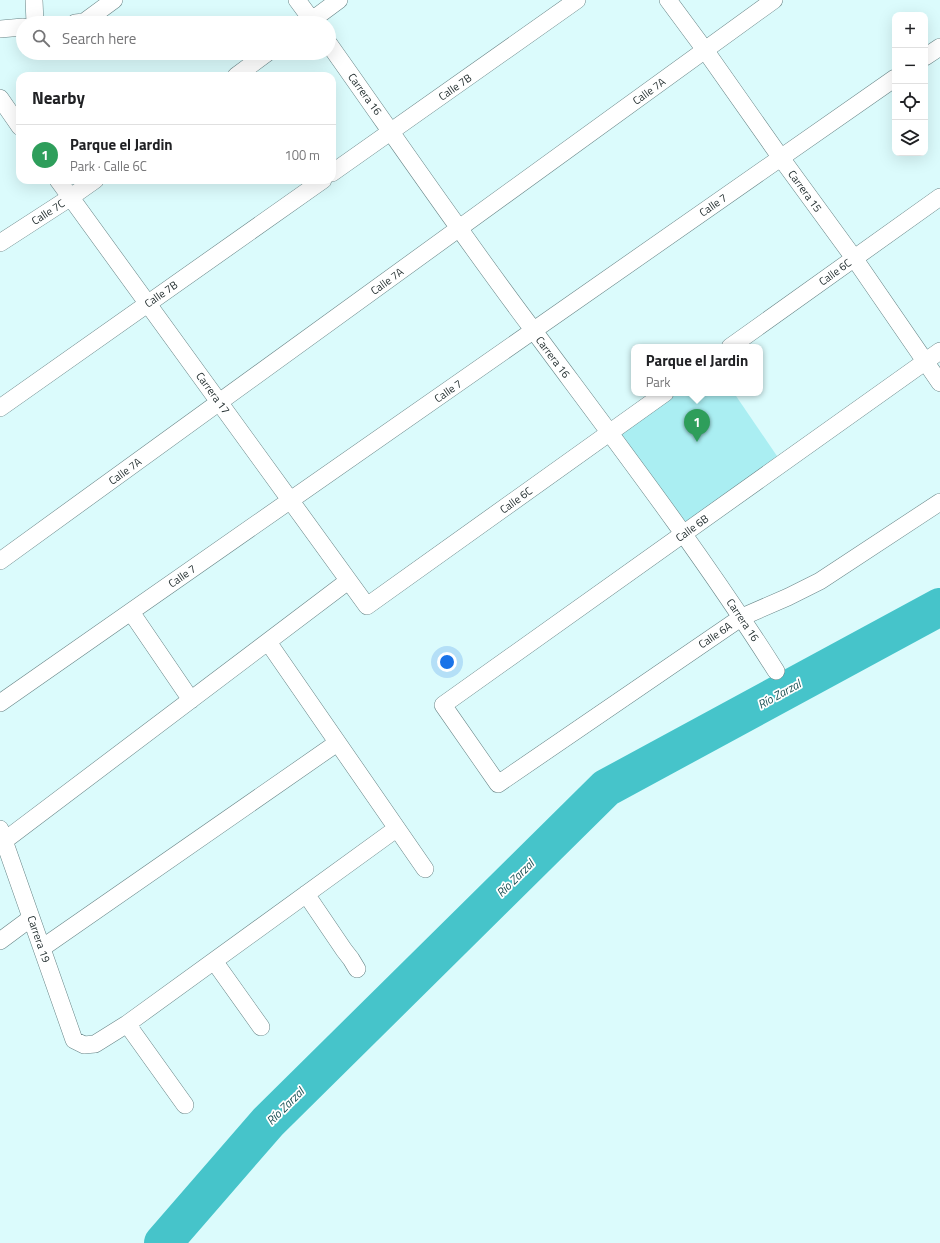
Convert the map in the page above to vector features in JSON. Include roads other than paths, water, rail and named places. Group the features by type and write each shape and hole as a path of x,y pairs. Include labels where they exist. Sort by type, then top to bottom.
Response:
{"street":[{"path":"34,0 35,16"},
{"path":"90,16 114,0"},
{"path":"297,0 307,16"},
{"path":"319,16 339,0"},
{"name":"Calle 7B","path":"336,170 577,0"},
{"name":"Carrera 15","path":"668,0 854,258 924,362 940,383"},
{"name":"Calle 7A","path":"0,561 774,0"},
{"path":"0,29 16,28"},
{"path":"928,55 940,46"},
{"name":"Carrera 16","path":"336,54 392,131 459,229 533,331 610,432 742,617 776,671"},
{"path":"241,72 258,60"},
{"name":"Calle 7","path":"0,703 892,80"},
{"path":"0,100 16,122"},
{"name":"Carrera 17","path":"61,184 367,606"},
{"name":"Calle 7C","path":"0,243 89,184"},
{"name":"Calle 7B","path":"0,408 317,184"},
{"name":"Calle 6C","path":"734,344 940,197"},
{"name":"Calle 6B","path":"498,784 443,705 940,351"},
{"name":"Calle 6C","path":"367,606 661,396"},
{"name":"Calle 6A","path":"498,784 742,617 820,581 940,502"},
{"path":"2,835 191,700 348,581"},
{"path":"131,612 191,700"},
{"path":"268,642 425,869"},
{"path":"42,948 337,743"},
{"path":"185,1105 127,1024 396,829"},
{"name":"Carrera 19","path":"2,835 74,1040 84,1045 95,1044 127,1024"},
{"path":"306,894 351,958 356,969"},
{"path":"0,941 31,918"},
{"path":"214,961 261,1027"}],"waterway":[{"name":"Río Zarzal","path":"163,1243 268,1122 606,788 940,607"}],"place":[{"name":"Parque el Jardin","path":"697,442"}]}
